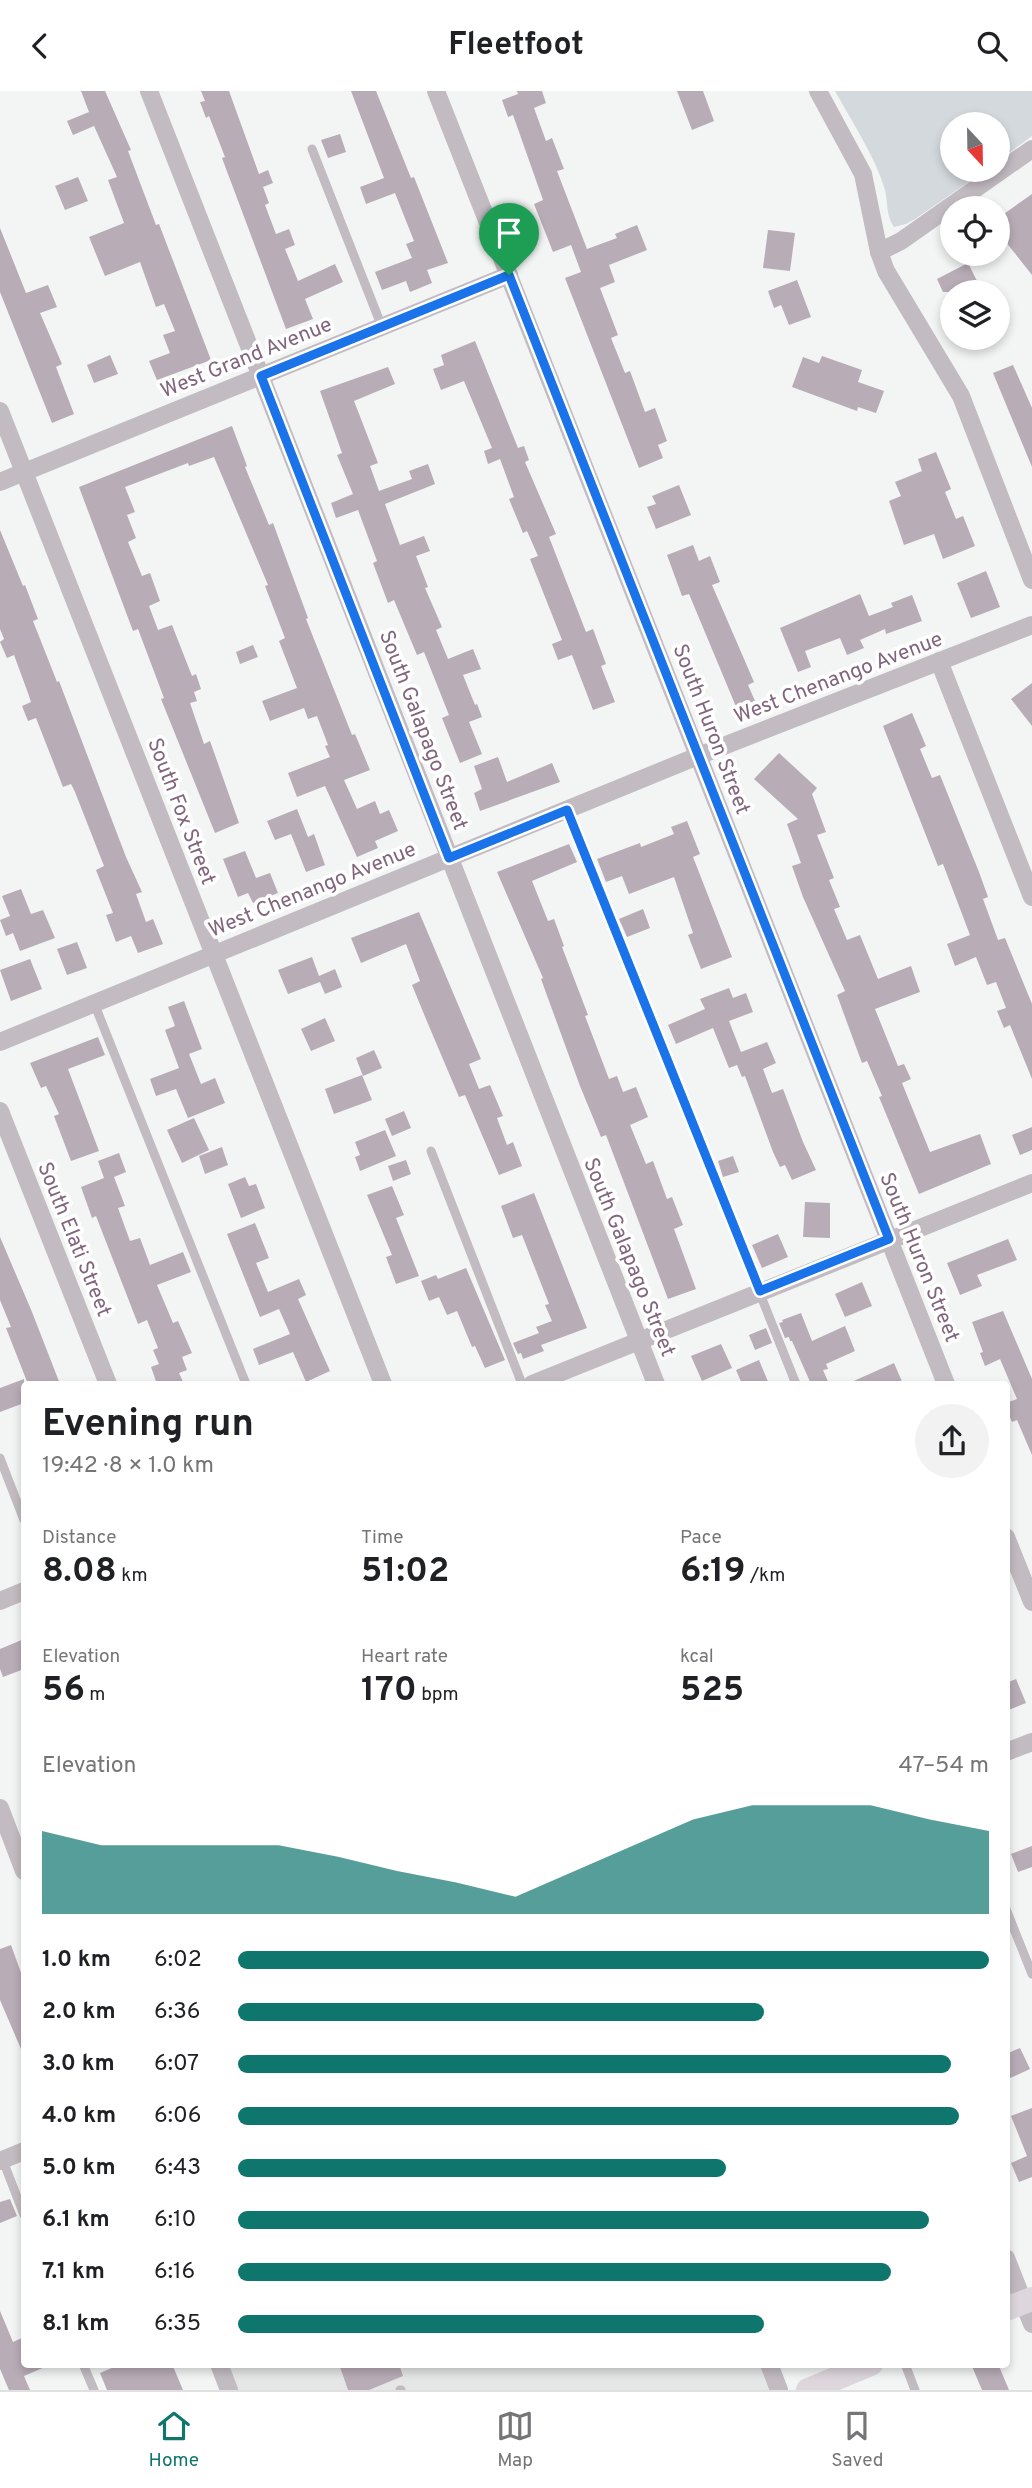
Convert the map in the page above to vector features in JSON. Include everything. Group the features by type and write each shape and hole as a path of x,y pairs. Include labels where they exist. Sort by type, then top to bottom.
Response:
{"street":[{"name":"South Galapago Street","path":"149,91 655,1381"},
{"name":"South Huron Street","path":"436,91 945,1381"},
{"path":"818,91 863,174 879,252 892,281 961,396 1032,580"},
{"path":"879,252 901,241 1032,149"},
{"name":"West Grand Avenue","path":"0,482 509,275"},
{"name":"South Fox Street","path":"0,411 382,1381"},
{"name":"West Chenango Avenue","path":"0,1042 698,756 1032,625"},
{"path":"939,661 1032,897"},
{"name":"South Elati Street","path":"0,1111 107,1381"},
{"path":"539,1381 1032,1183"},
{"path":"1010,1547 1032,1602"},
{"path":"0,1601 21,1592"},
{"path":"1010,1750 1032,1742"},
{"path":"0,1808 21,1863"},
{"path":"1,2158 21,2152"},
{"path":"1010,2270 1023,2308"},
{"path":"221,2368 229,2390"},
{"path":"771,2368 779,2390"},
{"path":"808,2390 861,2368"}],"lane":[{"path":"312,149 382,327"},
{"path":"567,810 795,1381"},
{"path":"94,1003 245,1381"},
{"path":"431,1151 521,1381"},
{"path":"0,1458 21,1512"},
{"path":"1010,1919 1032,1975"},
{"path":"1,2158 21,2208"},
{"path":"85,2368 93,2390"},
{"path":"907,2368 915,2390"}],"shaded area":[{"path":"835,91 1032,91 1032,136 1010,152 1010,112 940,112 940,182 969,182 948,196 940,196 940,202 906,224 894,227 891,223 885,190 863,139"},
{"path":"221,2368 771,2368 779,2390 229,2390"}],"building":[{"path":"81,91 105,91 131,150 128,151 156,225 159,224 211,360 157,380 149,361 170,353 163,335 175,331 164,304 156,307 140,262 105,276 89,237 124,223 108,180 117,177 94,126 73,135 67,121 89,112"},
{"path":"201,91 229,91 259,174 268,170 273,183 263,187 269,203 265,205 276,234 289,229 295,245 285,249 298,281 335,264 343,282 305,299 313,319 286,329 222,158 225,157 209,116 206,118 200,102 205,101"},
{"path":"351,91 376,91 448,263 427,270 432,283 410,292 406,281 382,290 375,272 412,258 406,244 414,241 395,193 366,204 360,187 384,178"},
{"path":"517,91 542,91 546,103 534,108 546,141 552,138 564,169 557,171 587,249 617,238 615,234 637,225 647,250 609,265 615,282 600,288 618,335 611,338 625,373 630,371 645,412 655,408 667,441 658,445 663,458 639,468 565,278 581,272 571,245 553,252 534,204 543,200 513,115 508,117 502,100 518,94"},
{"path":"677,91 703,91 714,121 692,130"},
{"path":"340,134 346,152 328,158 321,140"},
{"path":"78,177 88,201 65,210 55,186"},
{"path":"1032,194 1032,275 1010,247 1010,210"},
{"path":"0,228 26,293 48,285 57,307 40,313 62,364 56,367 74,414 52,423 0,292"},
{"path":"768,230 795,233 790,271 763,268"},
{"path":"962,266 970,266 976,280 940,280 940,286 937,279"},
{"path":"797,280 811,317 789,325 781,305 774,308 768,291"},
{"path":"475,341 518,448 524,446 529,460 525,462 556,534 549,537 586,632 593,629 606,664 601,666 615,702 593,710 572,655 558,660 552,644 562,640 530,559 538,556 527,531 523,533 509,499 514,497 500,459 488,464 484,451 492,448 464,381 441,390 433,369 444,365 441,355"},
{"path":"110,355 118,374 94,383 87,365"},
{"path":"822,356 862,370 858,382 884,391 876,413 858,407 857,411 792,387 803,357 819,363"},
{"path":"1013,365 1032,408 1032,467 993,373"},
{"path":"388,367 395,384 354,401 378,463 370,466 379,491 412,479 409,471 428,464 435,484 385,504 400,545 424,536 430,551 416,556 428,587 425,588 442,627 436,630 448,659 473,649 481,669 463,675 482,717 469,722 482,754 460,763 442,718 449,715 424,652 417,655 394,600 388,603 373,563 377,561 358,510 336,518 331,503 353,494 337,455 342,453 320,391"},
{"path":"232,426 247,466 245,467 269,525 273,523 308,618 306,619 352,735 355,734 370,770 344,780 357,809 375,801 380,814 389,810 398,831 375,841 378,848 357,857 325,786 297,797 288,773 330,757 317,716 308,719 304,708 270,721 262,701 297,688 279,641 285,638 265,586 268,585 214,457 189,466 188,463 125,487 135,512 127,515 136,538 128,542 142,576 150,573 160,601 149,606 158,630 172,625 192,676 196,674 201,689 194,692 197,701 190,703 204,744 210,741 239,823 215,833 161,699 164,698 138,629 133,631 79,487"},
{"path":"936,452 951,489 945,492 956,519 963,516 975,546 943,559 934,534 904,545 889,501 901,496 895,482 922,471 918,459"},
{"path":"679,485 691,515 656,529 647,507 656,504 652,496"},
{"path":"0,530 23,586 25,585 38,619 33,621 142,892 136,894 146,922 153,919 163,944 138,953 131,936 116,942 106,915 113,913 96,870 104,866 71,784 63,787 36,718 28,721 22,706 31,702 28,693 14,655 7,658 0,642 4,639 0,629"},
{"path":"693,545 699,561 710,556 720,582 712,585 754,682 748,685 755,701 737,709 689,594 682,596 667,555"},
{"path":"986,571 1000,607 971,618 957,583"},
{"path":"860,594 869,616 893,607 891,603 912,595 922,621 886,634 885,629 860,640 864,648 847,655 840,638 805,651 811,667 798,672 780,628"},
{"path":"253,645 258,657 240,664 236,652"},
{"path":"1032,683 1032,726 1011,699"},
{"path":"912,713 926,746 920,749 932,778 940,775 979,872 988,897 983,899 998,940 1005,938 1032,1004 1032,1079 1010,1025 1004,1028 997,1011 1006,1008 996,982 987,985 976,957 955,966 947,944 970,935 943,864 938,866 883,726"},
{"path":"779,753 817,788 812,794 826,832 817,835 834,878 829,880 840,907 834,909 847,940 860,935 878,979 911,966 920,992 875,1009 898,1066 904,1064 911,1079 902,1083 930,1152 980,1134 991,1164 919,1194 867,1061 862,1063 837,995 845,991 792,866 801,863 787,824 798,819 754,779"},
{"path":"498,757 507,782 552,763 560,782 480,811 474,793 482,789 474,766"},
{"path":"297,809 308,837 314,834 325,865 306,872 291,834 275,840 267,821"},
{"path":"687,821 700,854 693,857 732,957 701,969 688,935 693,933 674,877 629,894 622,876 606,882 597,859 640,843 641,847 674,834 671,827"},
{"path":"569,844 577,862 532,881 548,921 554,919 588,1015 585,1016 609,1079 617,1076 623,1092 636,1087 648,1117 630,1125 646,1164 653,1161 667,1199 672,1197 683,1225 674,1229 696,1289 668,1299 606,1135 601,1137 580,1086 541,979 543,978 497,872"},
{"path":"245,851 256,878 270,873 278,893 253,903 248,893 238,897 223,859"},
{"path":"21,889 31,914 43,910 55,938 20,951 13,933 6,936 0,920 10,916 2,896"},
{"path":"643,909 650,928 627,937 619,919"},
{"path":"419,912 481,1059 469,1064 479,1089 490,1085 503,1116 497,1118 507,1145 513,1142 522,1166 499,1175 465,1095 459,1097 412,985 420,981 406,944 361,963 351,938"},
{"path":"77,942 87,968 67,975 57,949"},
{"path":"312,957 319,976 335,969 342,987 325,994 320,982 288,994 278,970"},
{"path":"30,959 42,989 11,1001 0,970"},
{"path":"729,988 733,998 746,993 753,1012 729,1021 741,1052 767,1042 776,1063 763,1069 772,1093 783,1089 816,1170 792,1180 785,1165 780,1167 773,1152 745,1076 742,1077 737,1065 729,1068 713,1028 676,1044 668,1025 705,1009 700,999"},
{"path":"184,1001 202,1049 189,1054 201,1084 215,1078 225,1103 188,1118 176,1089 156,1096 150,1079 179,1068 165,1030 175,1026 168,1007"},
{"path":"325,1018 335,1041 311,1051 301,1029"},
{"path":"98,1037 105,1055 68,1069 99,1151 71,1161 54,1116 59,1114 46,1086 41,1088 30,1063"},
{"path":"374,1050 382,1068 363,1076 356,1058"},
{"path":"362,1075 372,1100 334,1114 325,1089"},
{"path":"404,1111 411,1128 392,1136 385,1119"},
{"path":"194,1118 209,1150 182,1163 167,1130"},
{"path":"1032,1127 1032,1150 1020,1155 1012,1135"},
{"path":"385,1130 396,1156 360,1171 355,1157 360,1155 355,1142"},
{"path":"222,1147 228,1165 205,1174 199,1156"},
{"path":"119,1153 126,1172 114,1177 125,1206 118,1208 130,1241 140,1238 150,1265 183,1252 191,1272 157,1285 173,1323 178,1321 192,1353 182,1357 187,1370 179,1373 183,1381 156,1381 151,1367 159,1364 153,1350 158,1348 147,1320 138,1324 96,1216 92,1218 81,1187 104,1178 98,1161"},
{"path":"733,1156 739,1172 723,1177 718,1161"},
{"path":"406,1160 411,1174 393,1181 388,1166"},
{"path":"245,1177 249,1186 256,1184 265,1208 241,1218 228,1184"},
{"path":"392,1186 404,1215 396,1218 419,1276 396,1284 386,1257 392,1255 367,1195"},
{"path":"534,1193 587,1328 541,1345 544,1351 523,1359 513,1343 539,1333 536,1327 552,1321 545,1305 549,1304 522,1235 513,1238 501,1206"},
{"path":"805,1202 830,1203 830,1238 803,1237"},
{"path":"255,1223 269,1258 256,1263 268,1292 299,1279 306,1295 298,1299 330,1371 306,1381 293,1352 259,1365 253,1349 290,1334 279,1309 260,1317 227,1234"},
{"path":"778,1234 788,1257 762,1268 752,1245"},
{"path":"0,1237 59,1381 27,1381 6,1328 11,1327 0,1300"},
{"path":"1008,1239 1017,1260 977,1275 982,1286 960,1295 947,1263"},
{"path":"466,1268 505,1360 485,1368 475,1346 472,1347 457,1311 447,1315 439,1297 429,1301 421,1281 436,1275 438,1279"},
{"path":"862,1282 872,1306 845,1317 835,1294"},
{"path":"1003,1311 1032,1379 1032,1455 1017,1420 1012,1422 1010,1417 1010,1402 1017,1399 1010,1381 1000,1359 985,1366 972,1322"},
{"path":"801,1313 812,1341 845,1326 855,1351 826,1364 828,1369 823,1370 828,1381 810,1381 792,1341 789,1337 785,1338 779,1323 783,1322 782,1320"},
{"path":"766,1328 772,1343 755,1350 749,1335"},
{"path":"721,1344 732,1368 702,1381 691,1356"},
{"path":"759,1360 768,1381 741,1381 736,1370"},
{"path":"894,1363 902,1381 854,1381"},
{"path":"24,1379 21,1381 21,1404 0,1412 0,1388"},
{"path":"21,1640 21,1670 3,1677 0,1669 0,1649"},
{"path":"1016,1679 1026,1703 1010,1709 1010,1681"},
{"path":"1032,1846 1032,1867 1018,1872 1011,1854"},
{"path":"11,1945 21,1973 21,2049 0,2000 0,1949"},
{"path":"1020,2048 1030,2069 1010,2078 1010,2052"},
{"path":"1032,2108 1032,2177 1019,2182 1011,2163 1027,2156 1011,2116"},
{"path":"10,2199 17,2216 0,2223 0,2202"},
{"path":"0,2311 13,2342 21,2338 21,2368 43,2368 24,2376 30,2390 9,2390 0,2369"},
{"path":"112,2368 174,2368 183,2390 107,2390 100,2373"},
{"path":"340,2368 400,2368 403,2376 369,2390 348,2390"},
{"path":"973,2368 1000,2368 1009,2390 982,2390"}],"route":[{"path":"509,275 889,1239 760,1291 567,810 449,858 261,376 509,275"}]}
